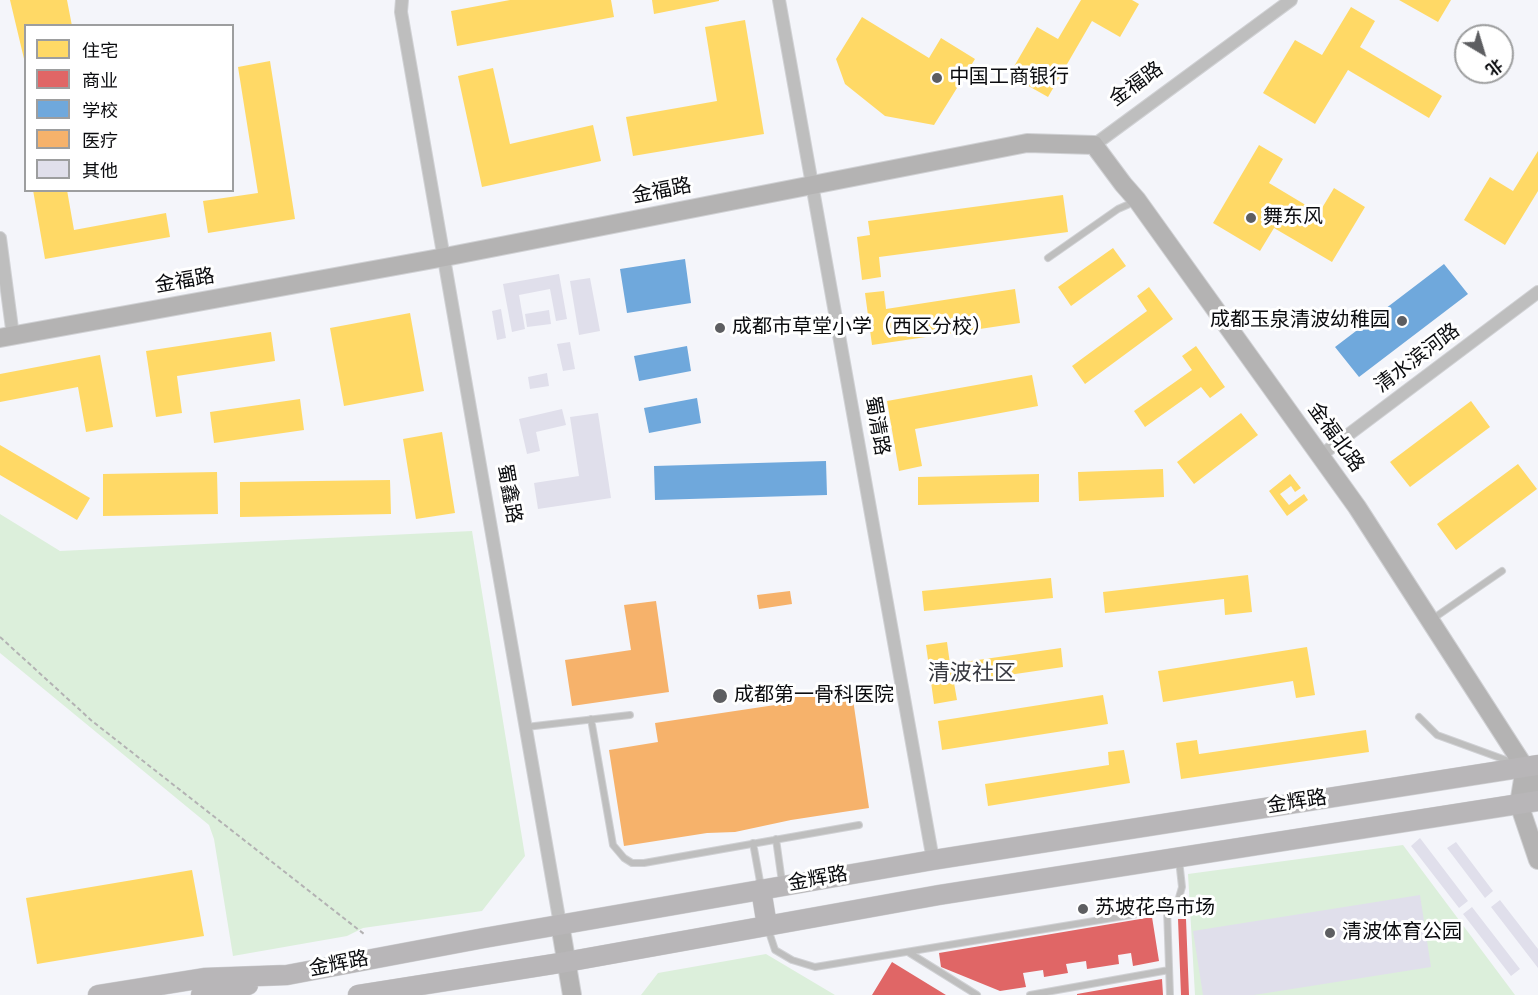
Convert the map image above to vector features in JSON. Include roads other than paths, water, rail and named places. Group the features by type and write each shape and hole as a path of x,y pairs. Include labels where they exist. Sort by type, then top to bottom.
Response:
{"main road":[{"name":"金辉路","path":"98,995 204,978 287,975 560,924 933,860 1531,766"},
{"name":"金辉路","path":"358,995 566,962 939,895 1528,803"},
{"path":"761,889 767,926"},
{"path":"206,994 287,975"}],"street":[{"name":"蜀鑫路","path":"402,0 401,12 572,995"},
{"name":"蜀清路","path":"779,0 933,860"},
{"name":"金福路","path":"6,337 445,257 1027,143 1094,145 1291,0"},
{"name":"金福北路","path":"1094,145 1137,200 1357,507 1430,621 1531,766 1538,788"},
{"path":"0,238 6,337"},
{"name":"清水滨河路","path":"1320,456 1538,292"},
{"path":"1531,766 1528,803 1538,860"}],"lane":[{"path":"1048,258 1118,209 1137,200"},
{"path":"1430,621 1502,571"},
{"path":"526,728 630,715"},
{"path":"1419,717 1437,735 1531,766"},
{"path":"591,719 610,837 613,845 624,858 632,863 644,863 860,825"},
{"path":"776,839 782,886"},
{"path":"753,843 761,889"},
{"path":"767,926 775,950 792,960 815,968 1167,909 1178,901 1182,886 1179,857"},
{"path":"1167,909 1170,995"},
{"path":"907,952 977,995"},
{"path":"1030,995 1169,970"}],"place":[{"name":"中国工商银行","path":"937,78"},
{"name":"舞东风","path":"1251,218"},
{"name":"成都玉泉清波幼稚园","path":"1402,321"},
{"name":"成都市草堂小学（西区分校）","path":"720,328"},
{"name":"成都第一骨科医院","path":"720,696"},
{"name":"苏坡花鸟市场","path":"1083,909"},
{"name":"清波体育公园","path":"1330,933"}],"district":[{"name":"清波社区","path":"972,675"}]}
